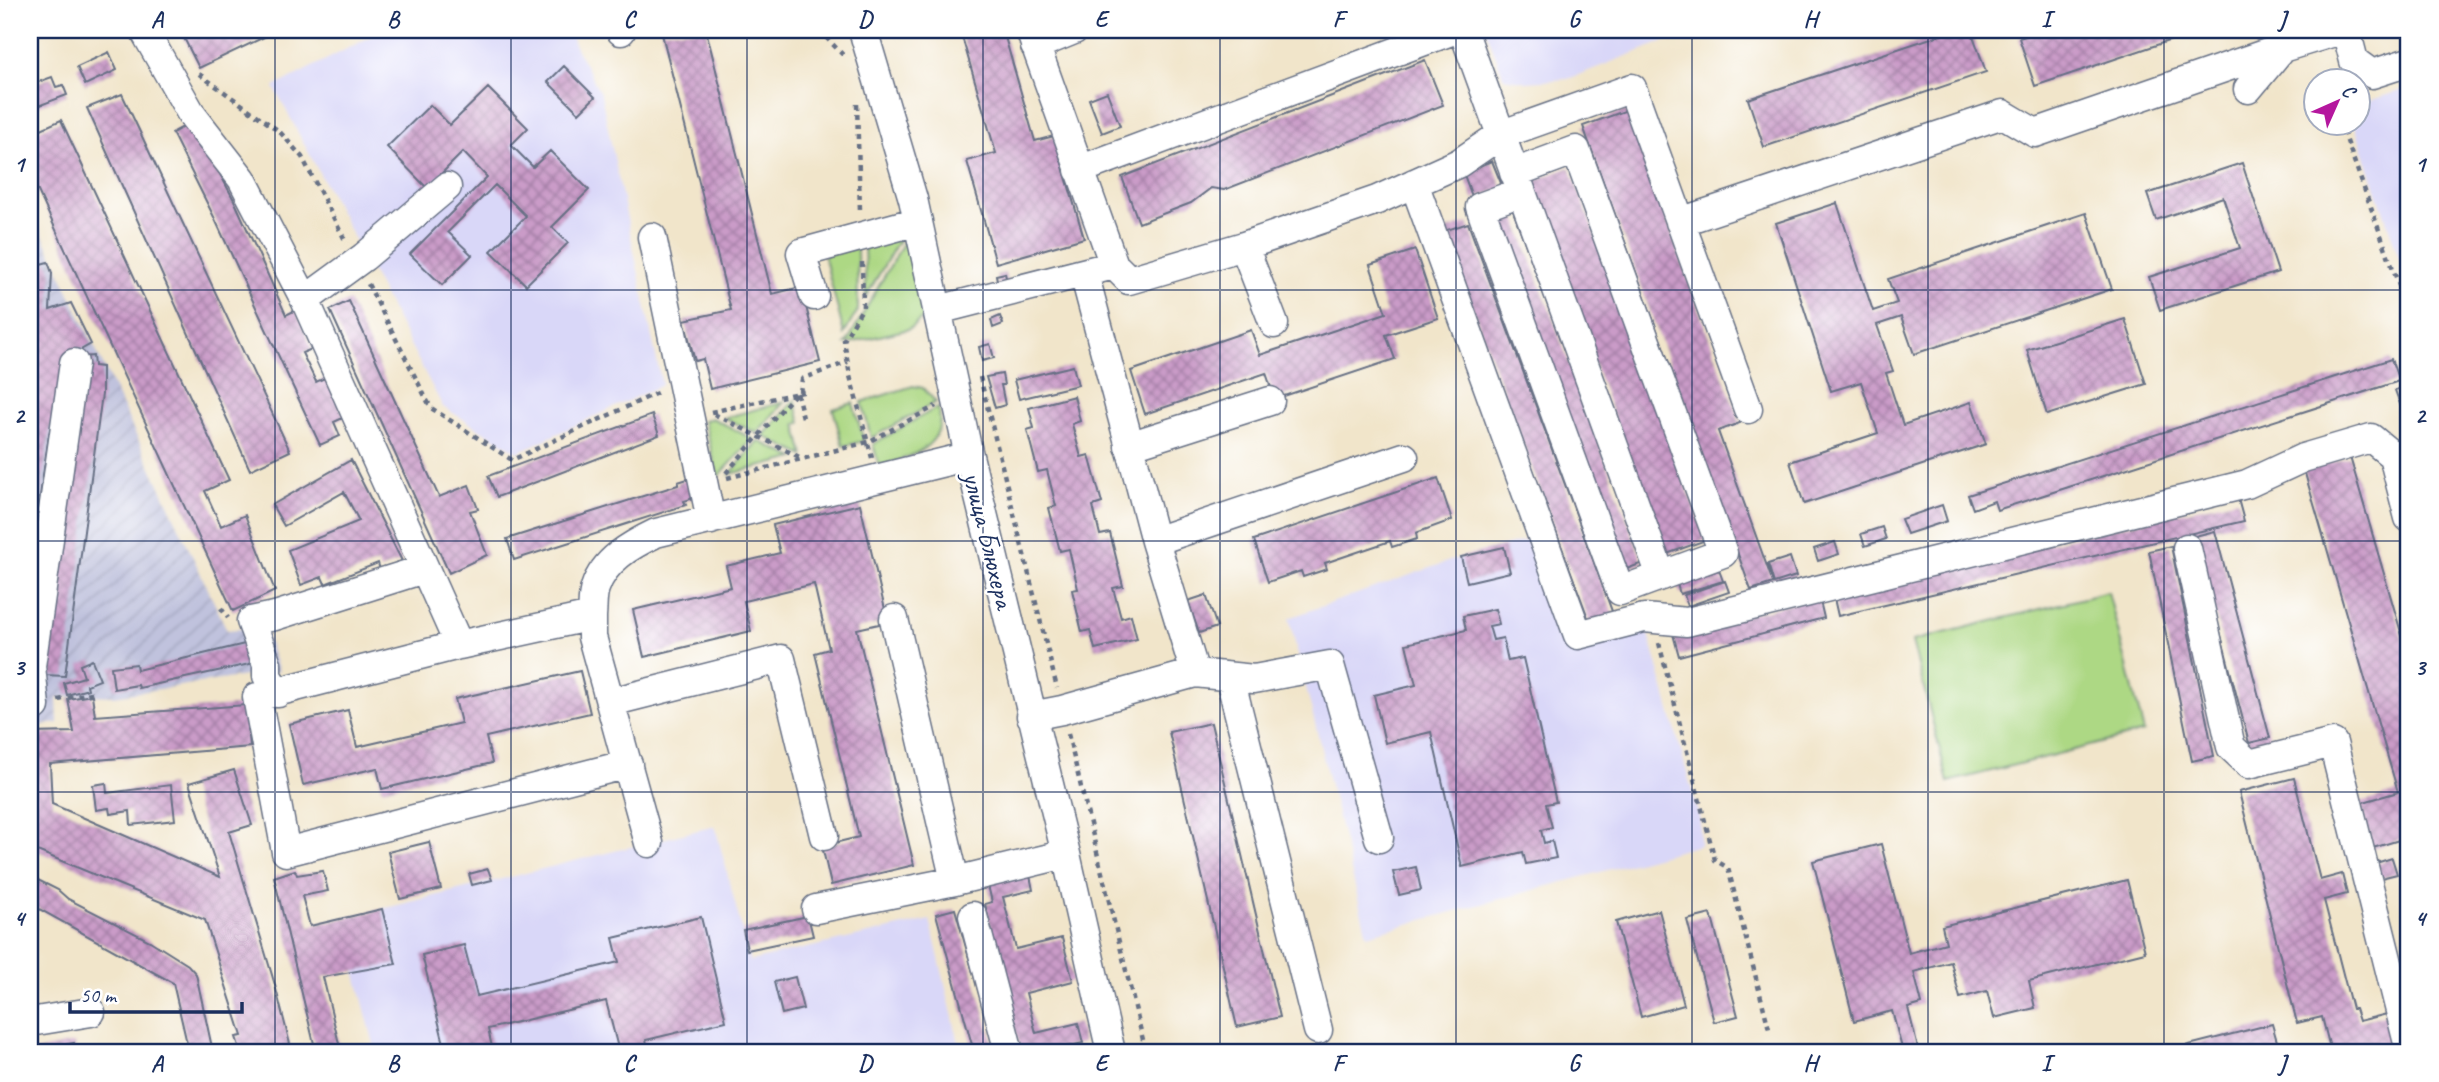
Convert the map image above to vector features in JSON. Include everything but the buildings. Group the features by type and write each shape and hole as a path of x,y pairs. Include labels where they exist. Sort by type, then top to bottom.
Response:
{"street":[{"path":"146,30 192,115 242,178 305,299 459,645"},
{"name":"улица Блюхера","path":"863,30 918,221 969,456 1066,854 1111,1052"},
{"path":"1074,30 1032,38 1114,265 1129,280 1244,246 1377,200 1459,163 1500,135 1632,88 1748,410"},
{"path":"1079,170 1454,30"},
{"path":"1463,30 1661,576"},
{"path":"1680,222 2003,114 2035,133 2341,30"},
{"path":"2346,30 2354,61 2372,74 2409,62"},
{"path":"2248,89 2282,48"},
{"path":"1576,150 1723,553 1620,590 1480,207 1518,182 1576,150"},
{"path":"1414,183 1578,635 1644,618 1687,622 2247,484 2303,458 2371,438 2401,454 2409,518"},
{"path":"305,299 357,263 447,187"},
{"path":"814,296 801,253 918,221"},
{"path":"652,237 711,520"},
{"path":"1244,246 1275,324"},
{"path":"938,310 1114,265"},
{"path":"1084,273 1155,541 1195,673"},
{"path":"32,708 32,666 74,363"},
{"path":"1129,446 1270,401"},
{"path":"649,843 592,637 594,589 607,567 628,547 656,533 969,456"},
{"path":"1155,541 1404,457"},
{"path":"2186,548 2231,747 2249,764 2333,743 2409,1047"},
{"path":"278,693 267,676 268,664 251,621 275,616 424,569"},
{"path":"592,616 459,645 257,697 286,852 628,764"},
{"path":"894,619 955,881"},
{"path":"611,702 782,659 824,836"},
{"path":"1031,716 1195,673 1254,679 1330,664 1379,838"},
{"path":"1230,678 1318,1030"},
{"path":"816,909 955,881 1066,854"},
{"path":"974,915 1009,1052"},
{"path":"30,1022 91,1012"}],"path":[{"path":"819,30 847,58"},
{"path":"195,71 279,131 302,158 431,408 512,460 683,381"},
{"path":"2345,136 2409,313"},
{"path":"804,422 799,392 802,379 848,362"},
{"path":"978,368 1146,1052"},
{"path":"850,376 877,479"},
{"path":"698,415 807,391"},
{"path":"799,392 721,479 868,442 940,404"},
{"path":"710,412 804,459"},
{"path":"1653,619 1714,860 1728,868 1769,1029"},
{"path":"32,708 95,692"}],"shaded area":[{"path":"383,30 569,30 601,95 662,385 518,452 443,407 274,87"},
{"path":"1486,30 1693,30 1568,79 1527,82 1504,78"},
{"path":"2409,88 2409,288 2358,136 2372,136 2372,100"},
{"path":"30,208 227,630 263,627 279,671 114,696 57,698 58,723 30,727"},
{"path":"1527,540 1568,647 1647,627 1700,820 1700,845 1367,935 1289,618 1461,557"},
{"path":"715,826 750,961 930,920 961,1052 376,1052 355,971 396,964 382,909"}],"green space":[{"path":"910,231 924,317 909,329 846,344"},
{"path":"901,236 866,297 864,246"},
{"path":"857,248 858,310 844,334 824,255"},
{"path":"913,386 923,388 936,402 871,438 862,402"},
{"path":"795,400 801,423 796,424 804,456 763,436"},
{"path":"784,402 757,433 724,418 727,417"},
{"path":"853,403 864,441 843,446 833,409"},
{"path":"938,407 940,421 938,432 932,441 913,454 879,466 873,444"},
{"path":"712,418 753,439 718,477 704,421"},
{"path":"758,441 795,458 730,474"},
{"path":"2108,592 2144,732 1948,782 1912,641"}]}
